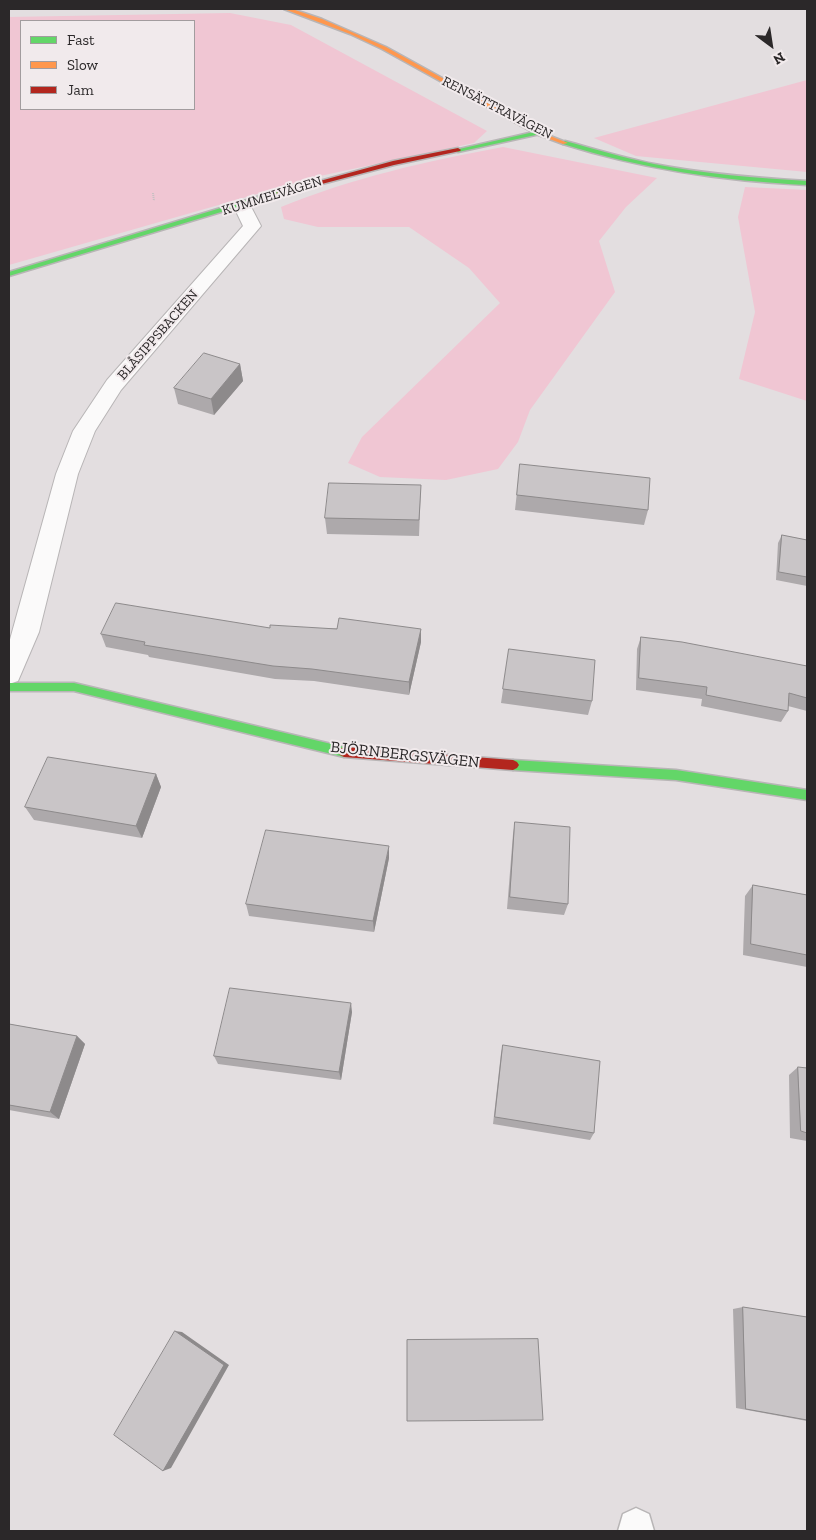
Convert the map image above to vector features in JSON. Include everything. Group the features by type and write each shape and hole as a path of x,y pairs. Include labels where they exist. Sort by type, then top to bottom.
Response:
{"street":[{"name":"RENSÄTTRAVÄGEN","path":"287,9 325,20 378,45 538,133 635,164 736,179 807,183"},
{"name":"KUMMELVÄGEN","path":"9,274 319,181 393,163 538,133"},
{"name":"BLÅSIPPSBACKEN","path":"9,674 26,632 68,474 84,431 114,385 252,226 242,205"},
{"name":"BJÖRNBERGSVÄGEN","path":"9,687 74,687 164,710 350,752 440,761 676,775 807,795"}],"shaded area":[{"path":"230,13 291,25 487,131 474,143 320,176 9,265 9,17"},
{"path":"807,80 807,172 636,156 594,138"},
{"path":"503,147 657,178 626,207 599,241 615,292 530,410 518,442 498,469 446,480 380,477 348,463 362,437 500,303 469,268 409,227 318,227 284,219 281,207 335,187 390,171"},
{"path":"745,187 807,190 807,401 739,379 755,312 738,217"}],"building":[{"path":"204,353 240,364 211,399 174,388"},
{"path":"520,464 650,478 648,510 517,495"},
{"path":"329,483 421,485 419,520 325,518"},
{"path":"782,535 807,540 807,577 779,572"},
{"path":"116,603 270,628 270,625 337,629 339,618 421,629 409,682 312,669 273,666 144,645 145,642 101,634"},
{"path":"641,637 682,642 807,666 807,698 789,693 788,711 706,695 707,687 639,678"},
{"path":"509,649 595,660 592,701 503,689"},
{"path":"48,757 156,774 136,826 25,807"},
{"path":"515,822 570,827 568,904 510,897"},
{"path":"266,830 389,846 373,921 246,904"},
{"path":"753,885 807,895 807,955 751,944"},
{"path":"230,988 351,1003 339,1072 214,1056"},
{"path":"9,1024 77,1036 50,1112 9,1105"},
{"path":"503,1045 600,1061 594,1133 495,1117"},
{"path":"798,1067 807,1068 807,1133 801,1131"},
{"path":"743,1307 807,1317 807,1420 746,1409"},
{"path":"175,1331 224,1365 163,1471 114,1435"},
{"path":"538,1339 543,1420 407,1421 407,1340"}],"traffic: fast":[{"path":"458,150 538,133"},
{"path":"565,143 624,160 684,171 807,183"},
{"path":"9,274 280,193"},
{"path":"9,687 74,687 344,752"},
{"path":"513,765 676,775 807,795"}],"traffic: slow":[{"path":"287,9 320,20 384,48 538,133 565,143"}],"traffic: jam":[{"path":"280,193 393,163 458,150"},
{"path":"344,752 513,765"}]}
